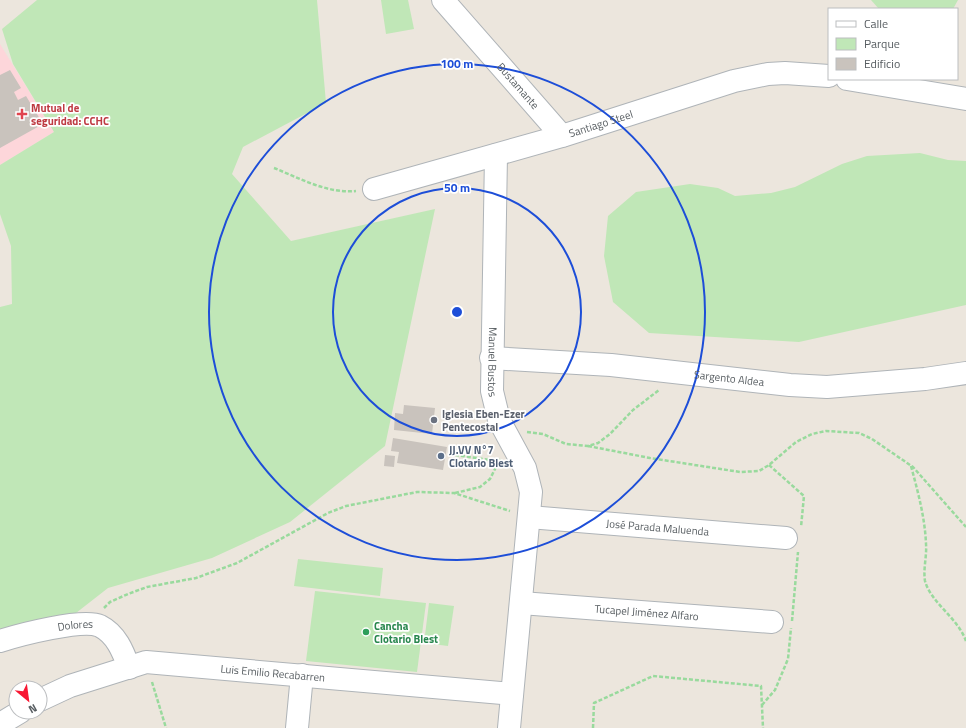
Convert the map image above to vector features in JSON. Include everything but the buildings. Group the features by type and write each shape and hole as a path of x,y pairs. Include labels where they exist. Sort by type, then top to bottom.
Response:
{"street":[{"name":"Bustamante","path":"443,0 562,136"},
{"name":"Santiago Steel","path":"374,189 562,136 751,77 785,73 828,76"},
{"path":"853,80 966,99"},
{"name":"Manuel Bustos","path":"496,155 491,358 492,391 495,406 505,433 520,456 529,480 531,492 509,728"},
{"name":"Sargento Aldea","path":"491,358 611,365 808,386 844,386 961,378"},
{"name":"José Parada Maluenda","path":"529,517 795,541"},
{"name":"Tucapel Jiménez Alfaro","path":"521,603 772,622"},
{"name":"Dolores","path":"0,641 64,626 86,624 99,625 114,636 123,651 137,665"},
{"name":"Luis Emilio Recabarren","path":"48,696 70,686 137,665 302,675 512,694"},
{"path":"297,728 302,675"}],"path":[{"path":"274,168 344,192 374,189"},
{"path":"588,446 598,443 649,396 661,388"},
{"path":"86,624 110,602 147,587 196,578 237,563 328,513 346,506 417,492 454,493 480,487 490,479 498,461 526,432 544,434 566,444 588,446 650,458 740,472 759,471 770,466 796,442 812,434 826,431 859,433 872,439 911,466 966,527"},
{"path":"449,454 498,461"},
{"path":"762,705 775,690 788,659 795,541 804,496 770,466"},
{"path":"911,466 922,506 926,544 925,580 931,593 962,630 966,641"},
{"path":"454,493 529,517"},
{"path":"137,665 166,728"},
{"path":"593,728 594,703 653,676 761,686 763,728"}],"shaded area":[{"name":"Mutual de seguridad: CCHC","path":"0,44 54,132 0,165"}],"green space":[{"path":"37,0 317,0 326,103 243,147 232,174 291,241 435,209 385,446 290,522 212,558 108,588 76,613 0,629 0,307 12,304 11,246 0,214 0,165 54,132 13,64 2,29"},
{"path":"381,0 408,0 414,29 386,34"},
{"path":"871,0 958,0 954,8 878,8"},
{"path":"920,153 948,160 966,161 966,305 799,342 649,333 613,302 604,256 608,216 636,192 690,184 718,188 735,196 771,193 795,187 842,164 867,156"},
{"path":"298,559 383,568 380,596 294,586"},
{"name":"Cancha Clotario Blest","path":"315,591 426,603 417,672 306,661"},
{"path":"429,603 454,606 448,646 424,643"}],"place":[{"name":"Mutual de seguridad: CCHC","path":"22,114"},
{"name":"Iglesia Eben-Ezer Pentecostal","path":"434,420"},
{"name":"JJ.VV N°7 Clotario Blest","path":"441,456"},
{"name":"Cancha Clotario Blest","path":"366,632"}]}
